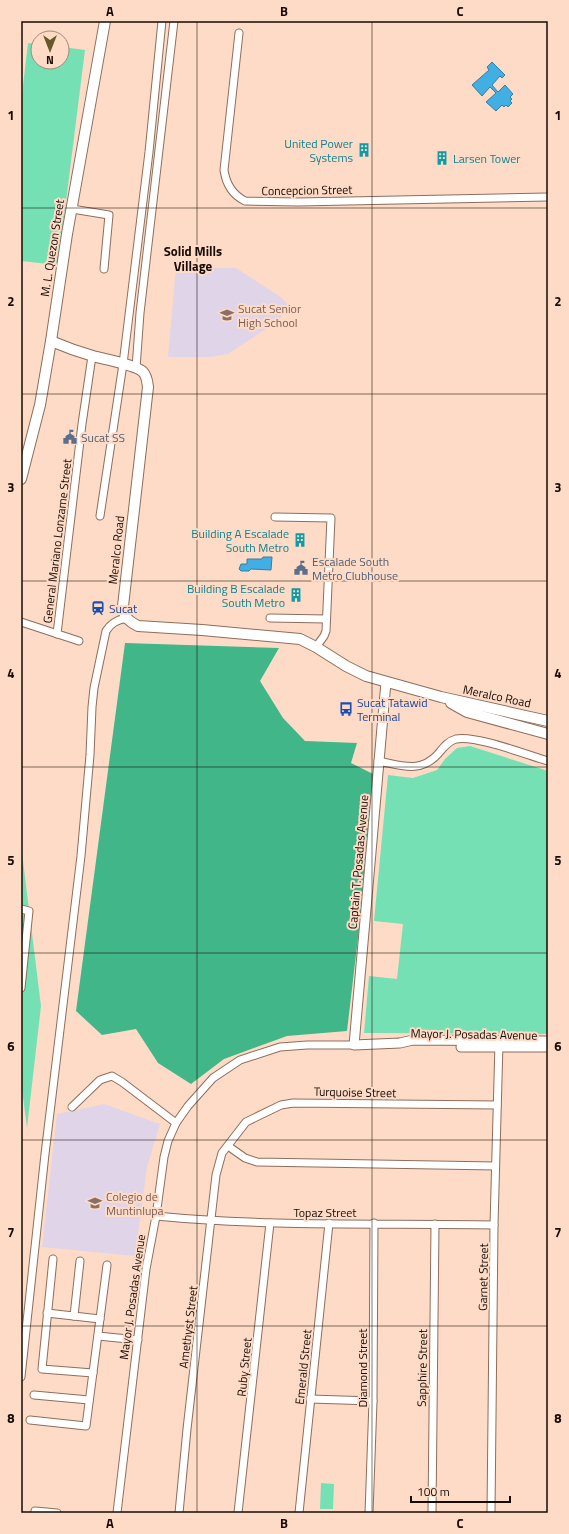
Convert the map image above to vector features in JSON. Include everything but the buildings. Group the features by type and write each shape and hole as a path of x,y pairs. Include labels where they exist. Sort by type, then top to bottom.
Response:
{"main road":[{"name":"M. L. Quezon Street","path":"21,479 40,404 52,341 58,289 105,21"},
{"path":"52,341 92,356 136,368"},
{"name":"Meralco Road","path":"136,368 144,372 147,378 148,386 126,576 123,612 126,618 138,626 300,638 366,676 441,697 548,721"},
{"name":"Meralco Road","path":"441,697 467,712 548,734"}],"street":[{"path":"100,516 123,364 149,152 162,21"},
{"path":"136,368 140,313 174,21"},
{"name":"Concepcion Street","path":"239,33 224,170 227,183 240,199 245,201 298,202 548,197"},
{"path":"72,209 109,215 104,269"},
{"name":"General Mariano Lonzame Street","path":"57,634 82,424 92,356"},
{"path":"275,517 331,518 324,636 316,647"},
{"path":"21,1377 45,1154 80,864 94,688 106,631 109,626 126,618"},
{"path":"270,618 326,618"},
{"path":"21,622 79,641"},
{"name":"Captain T. Posadas Avenue","path":"356,1044 387,682"},
{"path":"381,761 406,767 420,766 430,762 448,743 453,740 466,738 479,740 548,761"},
{"path":"21,909 29,911 21,988"},
{"name":"Mayor J. Posadas Avenue","path":"117,1513 146,1269 156,1216 164,1157 168,1141 176,1123 188,1106 214,1078 240,1060 280,1047 400,1043 413,1046 499,1045 548,1041"},
{"name":"Mayor J. Posadas Avenue","path":"499,1045 548,1048"},
{"name":"Garnet Street","path":"491,1513 495,1166 499,1045"},
{"path":"72,1107 100,1080 112,1076 176,1123"},
{"name":"Turquoise Street","path":"228,1146 246,1122 281,1106 293,1103 497,1105"},
{"path":"228,1146 245,1158 258,1162 495,1166"},
{"name":"Amethyst Street","path":"179,1513 216,1175 220,1158 228,1146"},
{"name":"Topaz Street","path":"156,1216 211,1221 270,1223 494,1225"},
{"name":"Ruby Street","path":"238,1513 270,1223"},
{"name":"Emerald Street","path":"299,1513 329,1223"},
{"name":"Diamond Street","path":"369,1513 373,1402 374,1223"},
{"name":"Sapphire Street","path":"432,1513 435,1224"},
{"path":"53,1259 42,1369 93,1373"},
{"path":"74,1316 80,1262"},
{"path":"30,1420 86,1426 107,1265"},
{"path":"47,1314 100,1319"},
{"path":"98,1336 138,1340"},
{"path":"34,1395 90,1400"},
{"path":"310,1398 373,1402"},
{"path":"39,1512 58,1513"}],"shaded area":[{"name":"Sucat Senior High School","path":"176,268 236,268 282,298 290,308 275,323 228,354 210,357 168,357"},
{"name":"Colegio de Muntinlupa","path":"104,1104 160,1124 147,1167 135,1256 42,1247 57,1114"}],"green space":[{"path":"28,43 30,43 30,70 70,70 70,48 85,50 58,265 21,261 21,103"},
{"path":"125,643 279,648 260,681 283,718 305,741 357,743 351,763 377,776 347,1031 287,1036 224,1059 191,1084 158,1063 136,1029 102,1035 76,1011"},
{"path":"470,746 548,771 548,1034 364,1033 369,976 397,979 403,924 374,921 388,775 413,778 437,770 445,759 457,748"},
{"path":"21,845 41,1006 27,1128 21,1081"},
{"path":"321,1483 334,1484 333,1509 320,1509"}],"water":[{"path":"492,62 505,75 502,78 500,76 492,85 498,92 505,85 513,94 510,97 512,99 510,101 512,103 508,107 506,105 504,107 502,105 496,111 486,102 496,93 490,87 482,96 472,85 489,70 487,67"},
{"path":"263,557 272,557 271,570 251,569 249,571 241,571 239,569 241,564 247,564 247,559 262,559"}],"place":[{"name":"United Power Systems","path":"364,150"},
{"name":"Larsen Tower","path":"442,158"},
{"name":"Sucat Senior High School","path":"227,315"},
{"name":"Sucat SS","path":"70,437"},
{"name":"Building A Escalade South Metro","path":"300,540"},
{"name":"Escalade South Metro Clubhouse","path":"301,568"},
{"name":"Building B Escalade South Metro","path":"296,595"},
{"name":"Sucat","path":"98,608"},
{"name":"Sucat Tatawid Terminal","path":"346,709"},
{"name":"Colegio de Muntinlupa","path":"95,1203"}],"district":[{"name":"Solid Mills Village","path":"193,258"}]}
